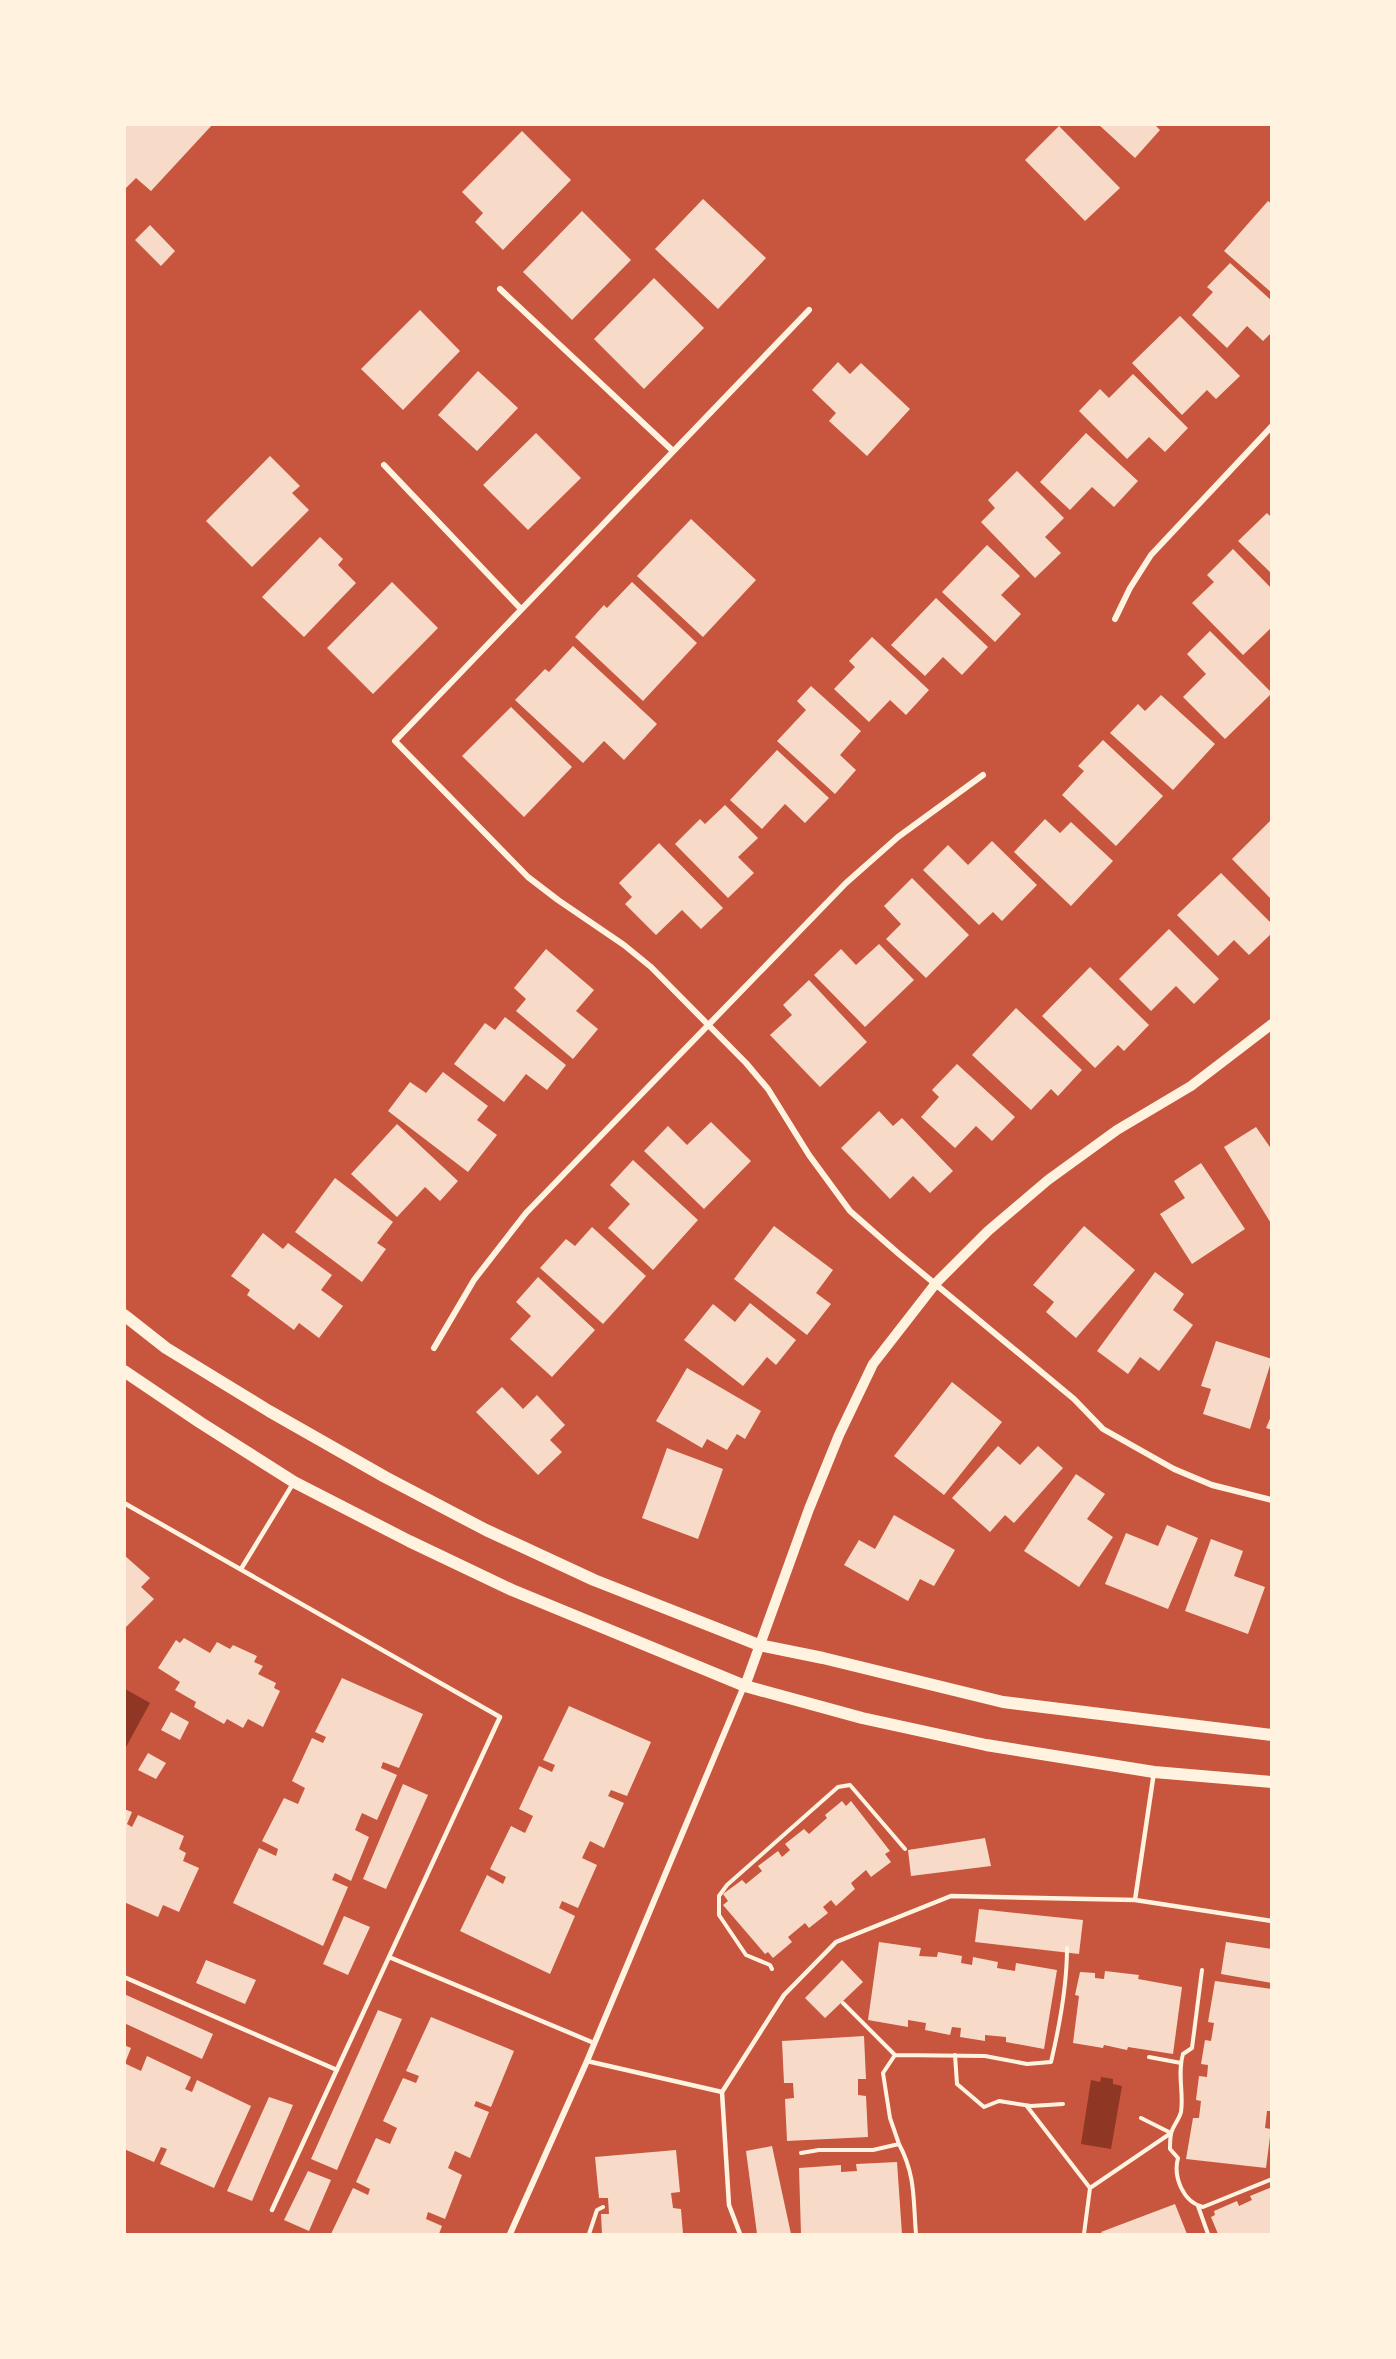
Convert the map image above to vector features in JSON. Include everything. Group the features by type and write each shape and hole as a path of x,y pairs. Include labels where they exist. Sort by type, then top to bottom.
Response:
{"main road":[{"path":"124,1315 166,1348 269,1411 385,1477 486,1530 594,1580 759,1645 823,1658 1003,1702 1272,1735"},
{"path":"124,1371 294,1482 409,1541 512,1590 745,1686 862,1718 986,1745 1154,1772 1272,1782"}],"street":[{"path":"500,289 673,452"},
{"path":"810,310 395,741 528,876 651,967 746,1063 768,1089 809,1155 850,1211 1074,1399 1103,1429 1174,1469 1212,1485 1272,1500"},
{"path":"1115,619 1130,588 1151,555 1272,426"},
{"path":"384,465 521,609"},
{"path":"434,1348 474,1280 526,1213 846,883 898,837 982,775"},
{"path":"510,2235 587,2061 745,1686 809,1509 839,1435 873,1364 936,1283 988,1231 1048,1180 1117,1130 1191,1086 1272,1024"}],"lane":[{"path":"241,1569 294,1482"},
{"path":"124,1503 500,1717 272,2210"},
{"path":"1135,1900 1154,1772"},
{"path":"740,2235 729,2205 722,2092 783,1995 836,1942 951,1896 1135,1900 1272,1921"},
{"path":"389,1957 594,2043"},
{"path":"124,1977 337,2070"},
{"path":"587,2061 722,2092"}],"path":[{"path":"772,1969 770,1965 746,1955 719,1914 719,1896 727,1885 838,1787 850,1785 905,1849"},
{"path":"843,2003 895,2055 985,2056 1027,2064 1051,2062 1062,2014 1067,1974 1067,1948"},
{"path":"1202,1970 1192,2048 1183,2054 1180,2063 1179,2081 1182,2097 1180,2115 1171,2133 1170,2149 1178,2158 1175,2169 1181,2189 1195,2205 1203,2206 1272,2179"},
{"path":"895,2055 883,2073 890,2118 908,2162 916,2235"},
{"path":"955,2055 957,2084 984,2107 999,2101 1026,2105 1063,2104"},
{"path":"1149,2057 1180,2063"},
{"path":"1026,2105 1090,2188 1084,2235"},
{"path":"1141,2118 1171,2133"},
{"path":"1090,2188 1171,2133"},
{"path":"801,2153 819,2150 873,2150 899,2144"},
{"path":"1198,2205 1208,2235"},
{"path":"589,2235 597,2210 603,2207"}],"shaded area":[{"path":"125,1689 150,1703 125,1749"},
{"path":"1101,2077 1113,2079 1113,2084 1122,2086 1111,2149 1081,2144 1091,2080 1100,2082"}],"building":[{"path":"127,124 213,124 151,191 136,178 124,190 124,127"},
{"path":"1098,124 1154,124 1160,130 1135,158"},
{"path":"1059,126 1120,188 1085,221 1025,160"},
{"path":"522,131 571,180 503,250 475,222 483,213 462,192"},
{"path":"703,199 766,258 718,309 655,249"},
{"path":"1268,201 1272,204 1272,293 1224,251"},
{"path":"582,211 631,260 572,320 523,272"},
{"path":"150,225 175,251 161,266 135,240"},
{"path":"1230,263 1272,301 1272,332 1263,341 1247,326 1227,348 1192,315 1213,292 1207,287"},
{"path":"654,278 704,328 644,389 594,339"},
{"path":"420,310 460,351 403,410 361,369"},
{"path":"1180,316 1240,376 1216,399 1207,390 1182,415 1132,363"},
{"path":"838,362 850,374 861,363 910,409 867,456 829,421 836,413 812,390"},
{"path":"478,371 518,408 477,451 438,415"},
{"path":"1133,374 1188,428 1165,452 1149,437 1127,459 1079,411 1100,389 1109,398"},
{"path":"536,433 581,478 528,530 483,485"},
{"path":"1086,433 1138,481 1114,507 1092,487 1070,510 1040,482"},
{"path":"270,456 300,486 292,493 309,510 252,567 206,521"},
{"path":"1017,471 1064,518 1045,537 1061,553 1035,578 981,522 995,508 988,500"},
{"path":"1267,513 1272,518 1272,574 1238,541"},
{"path":"691,519 756,580 703,637 637,576"},
{"path":"320,537 343,559 338,565 356,583 304,637 262,597"},
{"path":"987,545 1020,576 1001,595 1021,614 995,642 942,592"},
{"path":"1233,549 1272,589 1272,627 1243,655 1192,603 1214,582 1207,575"},
{"path":"392,582 438,628 373,694 327,648"},
{"path":"632,582 697,643 643,701 575,637 604,605 607,608"},
{"path":"936,598 988,647 962,675 943,657 925,676 891,645"},
{"path":"1210,631 1272,693 1225,739 1183,697 1206,674 1187,654"},
{"path":"872,637 929,690 906,715 890,700 869,722 834,689 855,667 849,661"},
{"path":"573,646 657,724 624,760 604,741 583,763 515,700 545,669 549,672"},
{"path":"811,686 861,731 840,755 856,770 835,794 777,741 806,710 797,701"},
{"path":"1161,695 1215,744 1173,790 1110,733 1138,704 1145,711"},
{"path":"511,707 572,767 524,817 462,756"},
{"path":"1103,740 1163,796 1116,846 1062,795 1084,771 1078,766"},
{"path":"777,750 829,798 805,823 785,804 762,829 730,800"},
{"path":"725,805 758,838 738,857 754,873 728,898 675,844 700,819 705,824"},
{"path":"1045,819 1060,833 1071,822 1113,861 1071,906 1014,852"},
{"path":"1272,819 1272,896 1270,898 1232,859"},
{"path":"992,841 1037,885 1002,921 993,912 979,925 923,870 948,845 968,865"},
{"path":"659,843 723,908 701,929 682,910 656,935 625,904 632,897 619,883"},
{"path":"1221,873 1272,924 1272,933 1249,955 1234,940 1218,956 1177,915"},
{"path":"912,878 969,935 926,978 886,939 901,924 884,906"},
{"path":"1169,929 1219,979 1194,1004 1176,986 1151,1011 1119,979"},
{"path":"879,944 914,980 865,1027 814,975 841,949 856,965"},
{"path":"546,949 594,990 576,1011 598,1029 573,1059 516,1011 526,999 514,988"},
{"path":"1090,967 1149,1025 1124,1051 1118,1045 1095,1068 1042,1016"},
{"path":"809,980 867,1042 820,1087 770,1035 792,1015 783,1005"},
{"path":"1016,1008 1082,1070 1058,1096 1051,1089 1031,1110 972,1055"},
{"path":"505,1017 566,1065 547,1090 526,1074 504,1102 454,1064 485,1023 495,1030"},
{"path":"957,1064 1015,1117 992,1141 976,1126 955,1148 921,1117 939,1097 932,1090"},
{"path":"443,1072 488,1106 477,1120 497,1135 468,1172 388,1111 410,1082 426,1093"},
{"path":"879,1111 893,1126 902,1118 953,1171 930,1193 913,1176 890,1199 841,1148"},
{"path":"711,1122 751,1161 704,1209 644,1151 668,1126 687,1145"},
{"path":"397,1124 458,1181 440,1201 425,1187 397,1217 351,1174"},
{"path":"1256,1127 1272,1150 1272,1225 1224,1147"},
{"path":"633,1160 698,1220 653,1270 608,1228 630,1204 610,1185"},
{"path":"1201,1163 1245,1229 1192,1264 1160,1214 1185,1198 1174,1181"},
{"path":"335,1178 393,1222 377,1243 386,1249 362,1282 295,1232"},
{"path":"774,1226 833,1270 816,1293 831,1304 807,1335 734,1279"},
{"path":"1084,1226 1135,1270 1076,1338 1046,1312 1054,1302 1033,1285"},
{"path":"592,1227 646,1276 603,1324 540,1268 566,1239 575,1246"},
{"path":"263,1233 283,1249 288,1243 332,1275 321,1290 343,1306 319,1338 299,1323 294,1330 247,1295 250,1290 231,1276"},
{"path":"1155,1272 1184,1294 1173,1310 1193,1325 1159,1371 1140,1357 1128,1374 1097,1351"},
{"path":"538,1277 595,1330 552,1377 510,1339 531,1316 516,1302"},
{"path":"750,1303 796,1340 776,1365 767,1357 743,1386 684,1340 713,1304 735,1322"},
{"path":"1216,1341 1272,1359 1250,1429 1203,1414 1211,1389 1201,1386"},
{"path":"687,1368 761,1411 745,1439 737,1434 727,1450 707,1439 702,1448 656,1421"},
{"path":"952,1382 1002,1422 944,1495 894,1456"},
{"path":"502,1387 523,1409 537,1395 565,1425 550,1440 562,1452 538,1475 476,1412"},
{"path":"1272,1414 1272,1430 1266,1428"},
{"path":"998,1446 1020,1465 1038,1446 1063,1468 1014,1523 1005,1515 990,1532 952,1498"},
{"path":"667,1448 723,1469 698,1539 642,1518"},
{"path":"1076,1474 1105,1494 1087,1519 1113,1537 1079,1587 1024,1551"},
{"path":"894,1515 955,1550 934,1586 920,1579 908,1601 844,1565 859,1540 875,1549"},
{"path":"1167,1525 1198,1538 1168,1609 1105,1584 1126,1533 1158,1546"},
{"path":"1211,1539 1243,1551 1234,1576 1265,1587 1248,1634 1185,1611"},
{"path":"124,1555 150,1578 141,1587 154,1599 124,1629"},
{"path":"184,1638 210,1653 217,1642 230,1649 233,1645 257,1656 254,1662 263,1666 258,1674 276,1683 274,1688 280,1691 263,1727 248,1719 243,1728 227,1719 224,1724 194,1707 196,1702 175,1690 180,1682 158,1668 176,1640 180,1643"},
{"path":"342,1678 423,1714 399,1768 383,1762 381,1768 397,1775 377,1820 362,1813 355,1830 369,1837 351,1881 335,1873 332,1880 348,1887 323,1946 233,1903 259,1848 276,1856 278,1849 262,1841 284,1798 298,1804 305,1788 292,1781 312,1738 323,1743 326,1737 315,1732"},
{"path":"569,1706 651,1742 627,1796 611,1790 608,1796 624,1803 604,1848 590,1841 582,1858 597,1865 578,1908 562,1901 559,1908 575,1916 550,1974 460,1931 487,1875 503,1884 506,1877 490,1869 511,1826 525,1833 533,1816 519,1809 539,1766 552,1772 555,1765 543,1760"},
{"path":"171,1712 189,1722 180,1740 161,1730"},
{"path":"148,1753 166,1763 156,1779 138,1770"},
{"path":"403,1784 428,1795 386,1889 363,1879"},
{"path":"842,1801 846,1806 851,1801 890,1851 885,1854 891,1862 871,1877 866,1870 851,1883 855,1889 836,1906 831,1900 823,1907 828,1913 809,1928 805,1923 788,1937 792,1942 773,1958 768,1952 765,1954 723,1905 728,1901 723,1894 742,1880 746,1884 762,1871 758,1866 778,1851 782,1857 790,1850 785,1844 804,1829 809,1834 827,1818 825,1815"},
{"path":"124,1809 132,1812 127,1824 132,1827 138,1815 184,1836 179,1849 186,1853 183,1861 199,1868 179,1912 163,1905 158,1917 124,1902"},
{"path":"985,1838 991,1866 911,1876 908,1850"},
{"path":"979,1909 1083,1920 1079,1954 975,1942"},
{"path":"344,1916 370,1927 348,1975 323,1964"},
{"path":"879,1942 921,1948 919,1956 937,1957 938,1952 962,1956 961,1963 972,1965 973,1957 998,1962 997,1968 1015,1971 1016,1963 1057,1970 1044,2049 1006,2042 1006,2037 985,2035 985,2041 960,2037 961,2028 952,2027 950,2035 925,2030 926,2023 908,2020 908,2027 868,2020"},
{"path":"1226,1942 1272,1949 1272,1983 1221,1974"},
{"path":"206,1960 256,1980 245,2004 196,1983"},
{"path":"842,1960 863,1982 825,2018 805,1998"},
{"path":"1105,1971 1139,1975 1138,1979 1182,1987 1173,2054 1128,2047 1127,2050 1104,2045 1103,2048 1073,2043 1079,1996 1075,1995 1080,1972 1095,1973 1095,1978 1104,1979"},
{"path":"1215,1981 1272,1989 1272,2111 1267,2111 1265,2128 1271,2129 1266,2168 1186,2159 1193,2118 1199,2118 1201,2101 1196,2100 1199,2076 1207,2077 1208,2065 1201,2064 1205,2040 1211,2041 1214,2023 1208,2022"},
{"path":"124,1994 213,2034 202,2059 124,2023"},
{"path":"378,2010 402,2019 337,2170 311,2159"},
{"path":"431,2017 514,2051 491,2107 476,2101 474,2106 489,2112 470,2158 455,2151 448,2168 462,2175 445,2219 428,2212 426,2219 442,2226 439,2234 331,2234 353,2188 368,2195 370,2189 356,2182 376,2138 390,2144 397,2128 383,2121 403,2078 416,2083 419,2076 406,2071"},
{"path":"864,2036 866,2079 858,2079 858,2095 866,2096 868,2137 787,2141 785,2099 794,2098 793,2083 784,2083 782,2041"},
{"path":"124,2045 131,2048 125,2063 124,2063"},
{"path":"147,2056 191,2077 185,2089 192,2092 197,2080 251,2106 214,2188 160,2164 167,2149 161,2147 154,2162 124,2149 124,2063 141,2071"},
{"path":"269,2097 293,2105 252,2201 227,2191"},
{"path":"772,2146 791,2234 757,2234 746,2151"},
{"path":"676,2150 680,2192 671,2193 673,2208 681,2209 683,2234 602,2234 601,2214 609,2214 608,2198 599,2198 595,2157"},
{"path":"897,2162 902,2234 801,2234 799,2168 841,2165 841,2172 857,2171 856,2164"},
{"path":"308,2171 331,2180 309,2231 284,2220"},
{"path":"1272,2187 1272,2234 1218,2234 1211,2217 1215,2215 1214,2211 1237,2201 1239,2206 1252,2200 1250,2196"},
{"path":"1175,2204 1187,2234 1103,2234 1101,2232"}]}
